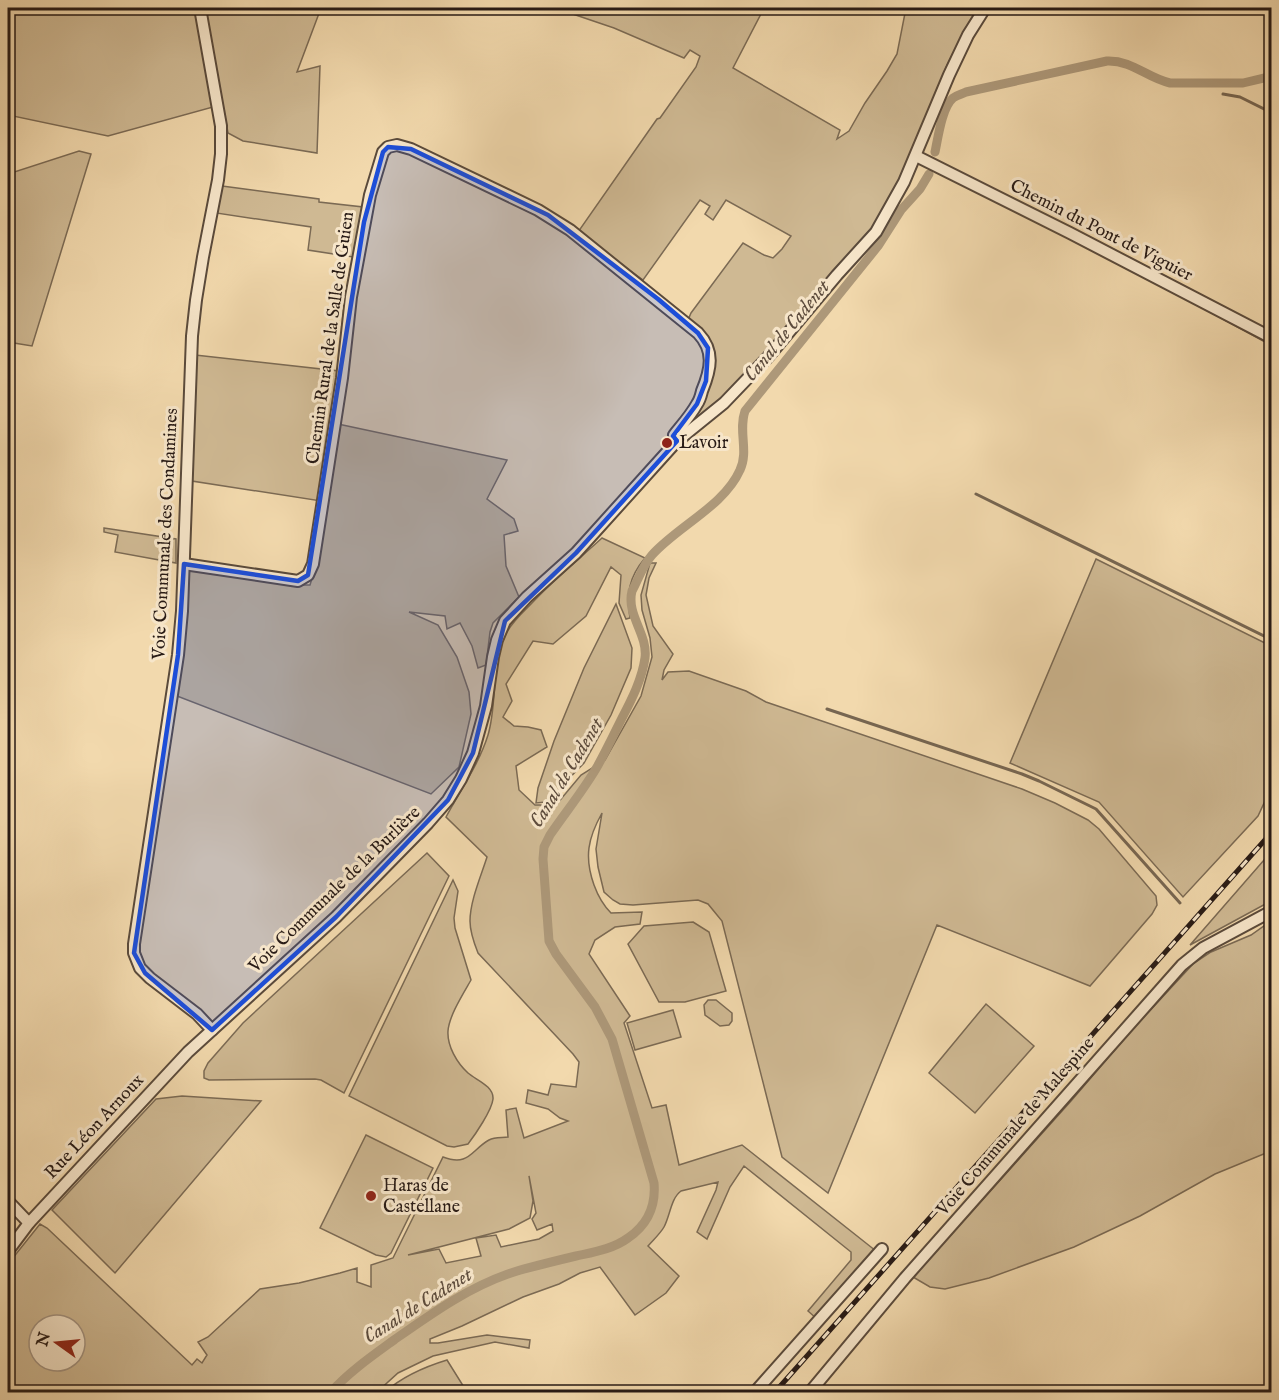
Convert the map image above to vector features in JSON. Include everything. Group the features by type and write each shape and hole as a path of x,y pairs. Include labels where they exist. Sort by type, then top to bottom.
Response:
{"street":[{"name":"Voie Communale des Condamines","path":"200,8 221,126 221,154 192,336 182,611 178,655 134,953 137,963 145,973 197,1014 212,1030"},
{"name":"Voie Communale de la Burlière","path":"212,1030 336,917 448,800 473,753 486,706 497,640 505,621 527,597 576,553 677,441 724,404 768,357 876,232 904,182 968,34 985,8"},
{"name":"Chemin Rural de la Salle de Guien","path":"184,564 298,581 308,575 313,564 320,524 342,378 351,297 364,222 383,152 388,147 397,145 411,149 548,215 588,243 704,339 710,356 706,381 697,404 674,435 677,441"},
{"name":"Chemin du Pont de Viguier","path":"915,156 1272,338"},
{"name":"Voie Communale de Malespine","path":"810,1392 905,1278 1182,965 1203,948 1272,911"},
{"name":"Rue Léon Arnoux","path":"8,1251 29,1223 152,1089 212,1030"},
{"path":"8,1201 29,1223"},
{"path":"755,1392 882,1249"}],"highlighted area":[{"path":"388,147 411,149 548,215 658,299 698,333 708,348 706,381 697,404 673,436 677,441 576,553 505,621 473,753 448,800 336,917 212,1030 145,973 134,953 178,655 184,564 298,581 308,575 364,222 383,152"}],"shaded area":[{"path":"8,8 197,8 213,107 108,136 8,115"},
{"path":"205,8 321,8 297,72 320,66 317,153 243,141 228,133"},
{"path":"555,8 764,8 733,68 840,130 837,139 849,131 897,54 906,8 978,8 947,65 910,159 872,228 753,367 723,399 685,429 714,365 688,320 691,313 743,243 773,258 791,236 726,200 713,220 705,214 710,206 700,200 643,280 578,232 696,67 700,56 690,50 684,58 614,28"},
{"path":"79,151 91,154 32,346 8,342 8,174"},
{"path":"222,186 363,207 353,257 308,250 311,227 216,213"},
{"path":"195,355 339,371 321,501 192,481"},
{"path":"338,424 507,460 487,499 514,519 518,531 504,535 506,566 519,597 493,623 486,665 478,668 472,646 460,623 447,629 445,616 409,612 438,625 457,657 469,692 471,714 459,767 431,794 177,696 183,653 187,573 193,570 310,585 316,565"},
{"path":"104,528 176,539 176,563 115,552 118,535 104,532"},
{"path":"602,538 645,558 635,572 630,586 628,601 630,618 626,619 619,603 621,575 611,567 586,616 553,644 533,641 506,684 512,701 503,717 514,726 541,730 547,747 516,766 519,790 535,805 556,805 581,775 605,760 641,696 652,657 641,595 650,563 656,563 649,578 646,595 653,626 673,654 664,670 662,680 668,672 689,671 746,691 766,702 1022,789 1055,803 1088,820 1099,829 1156,896 1157,905 1152,914 1090,986 937,925 828,1193 782,1157 722,921 708,904 698,900 620,904 604,892 596,849 602,813 593,831 588,857 596,889 611,913 642,912 640,924 615,927 595,940 589,954 630,1016 624,1023 652,1108 666,1105 679,1165 742,1145 876,1251 817,1319 808,1311 851,1260 851,1252 744,1166 730,1187 707,1239 697,1232 718,1182 681,1191 678,1194 664,1227 648,1246 679,1276 666,1293 635,1315 600,1267 523,1297 430,1339 430,1343 438,1343 487,1335 530,1340 529,1348 495,1342 433,1356 398,1373 377,1392 17,1392 8,1385 8,1264 40,1224 47,1228 192,1365 197,1359 202,1363 207,1355 198,1342 208,1337 260,1289 299,1283 357,1268 357,1282 371,1287 371,1265 393,1258 443,1157 452,1160 464,1159 489,1140 508,1137 506,1110 516,1108 524,1138 568,1121 548,1109 526,1103 528,1090 548,1095 551,1084 576,1087 579,1062 478,953 471,929 470,913 487,857 446,817 474,767 488,735 498,657 507,632 515,620","holes":["529,1176 536,1213 532,1219 537,1230 552,1224 553,1231 539,1239 501,1247 496,1235 476,1238 481,1256 446,1263 439,1249 408,1255 509,1229 530,1218 533,1201"]},
{"path":"1096,559 1271,646 1271,788 1258,816 1183,897 1099,802 1010,763"},
{"path":"616,604 632,648 631,668 611,715 584,763 546,802 536,803 538,788 554,741 584,668"},
{"path":"1271,852 1271,901 1190,945"},
{"path":"427,853 449,876 344,1093 315,1079 209,1080 204,1078 204,1071 208,1063 243,1023"},
{"path":"453,880 458,891 454,918 455,928 471,980 451,1019 448,1037 460,1064 468,1073 488,1087 493,1094 492,1104 486,1116 468,1144 454,1147 447,1146 349,1096"},
{"path":"1271,921 1271,1151 1215,1174 1140,1216 1074,1247 989,1278 945,1289 930,1287 913,1277 1193,964 1211,952 1251,935"},
{"path":"693,922 709,932 726,991 685,1002 659,1002 628,944 644,926"},
{"path":"708,1000 716,1000 732,1013 732,1021 729,1025 720,1026 705,1015 704,1005"},
{"path":"986,1004 1034,1046 975,1113 929,1073"},
{"path":"673,1010 681,1037 635,1050 627,1023"},
{"path":"182,1096 261,1101 115,1273 52,1210 156,1099"},
{"path":"366,1135 433,1168 391,1253 386,1257 376,1255 320,1228"},
{"path":"447,1360 467,1392 385,1392 414,1373"}],"waterway":[{"name":"Canal de Cadenet","path":"935,152 941,123 949,102 966,92 1107,61 1124,63 1170,83 1243,83 1272,76"},
{"path":"1223,94 1240,97 1272,113"},
{"name":"Canal de Cadenet","path":"331,1392 377,1352 466,1293 514,1272 616,1245 635,1233 649,1214 652,1207 654,1183 612,1039 595,1007 549,941 544,847 597,767 639,681 644,666 645,649 631,600 632,591 646,563 663,544 712,505 733,483 743,463 745,411 878,246 901,210 920,189 929,174"},
{"path":"1204,308 1272,345"},
{"path":"976,494 1272,640"},
{"path":"827,709 1022,774 1096,809 1180,903"}],"railway":[{"path":"775,1392 1272,832"}],"place":[{"name":"Lavoir","path":"667,443"},
{"name":"Haras de Castellane","path":"371,1196"}]}
